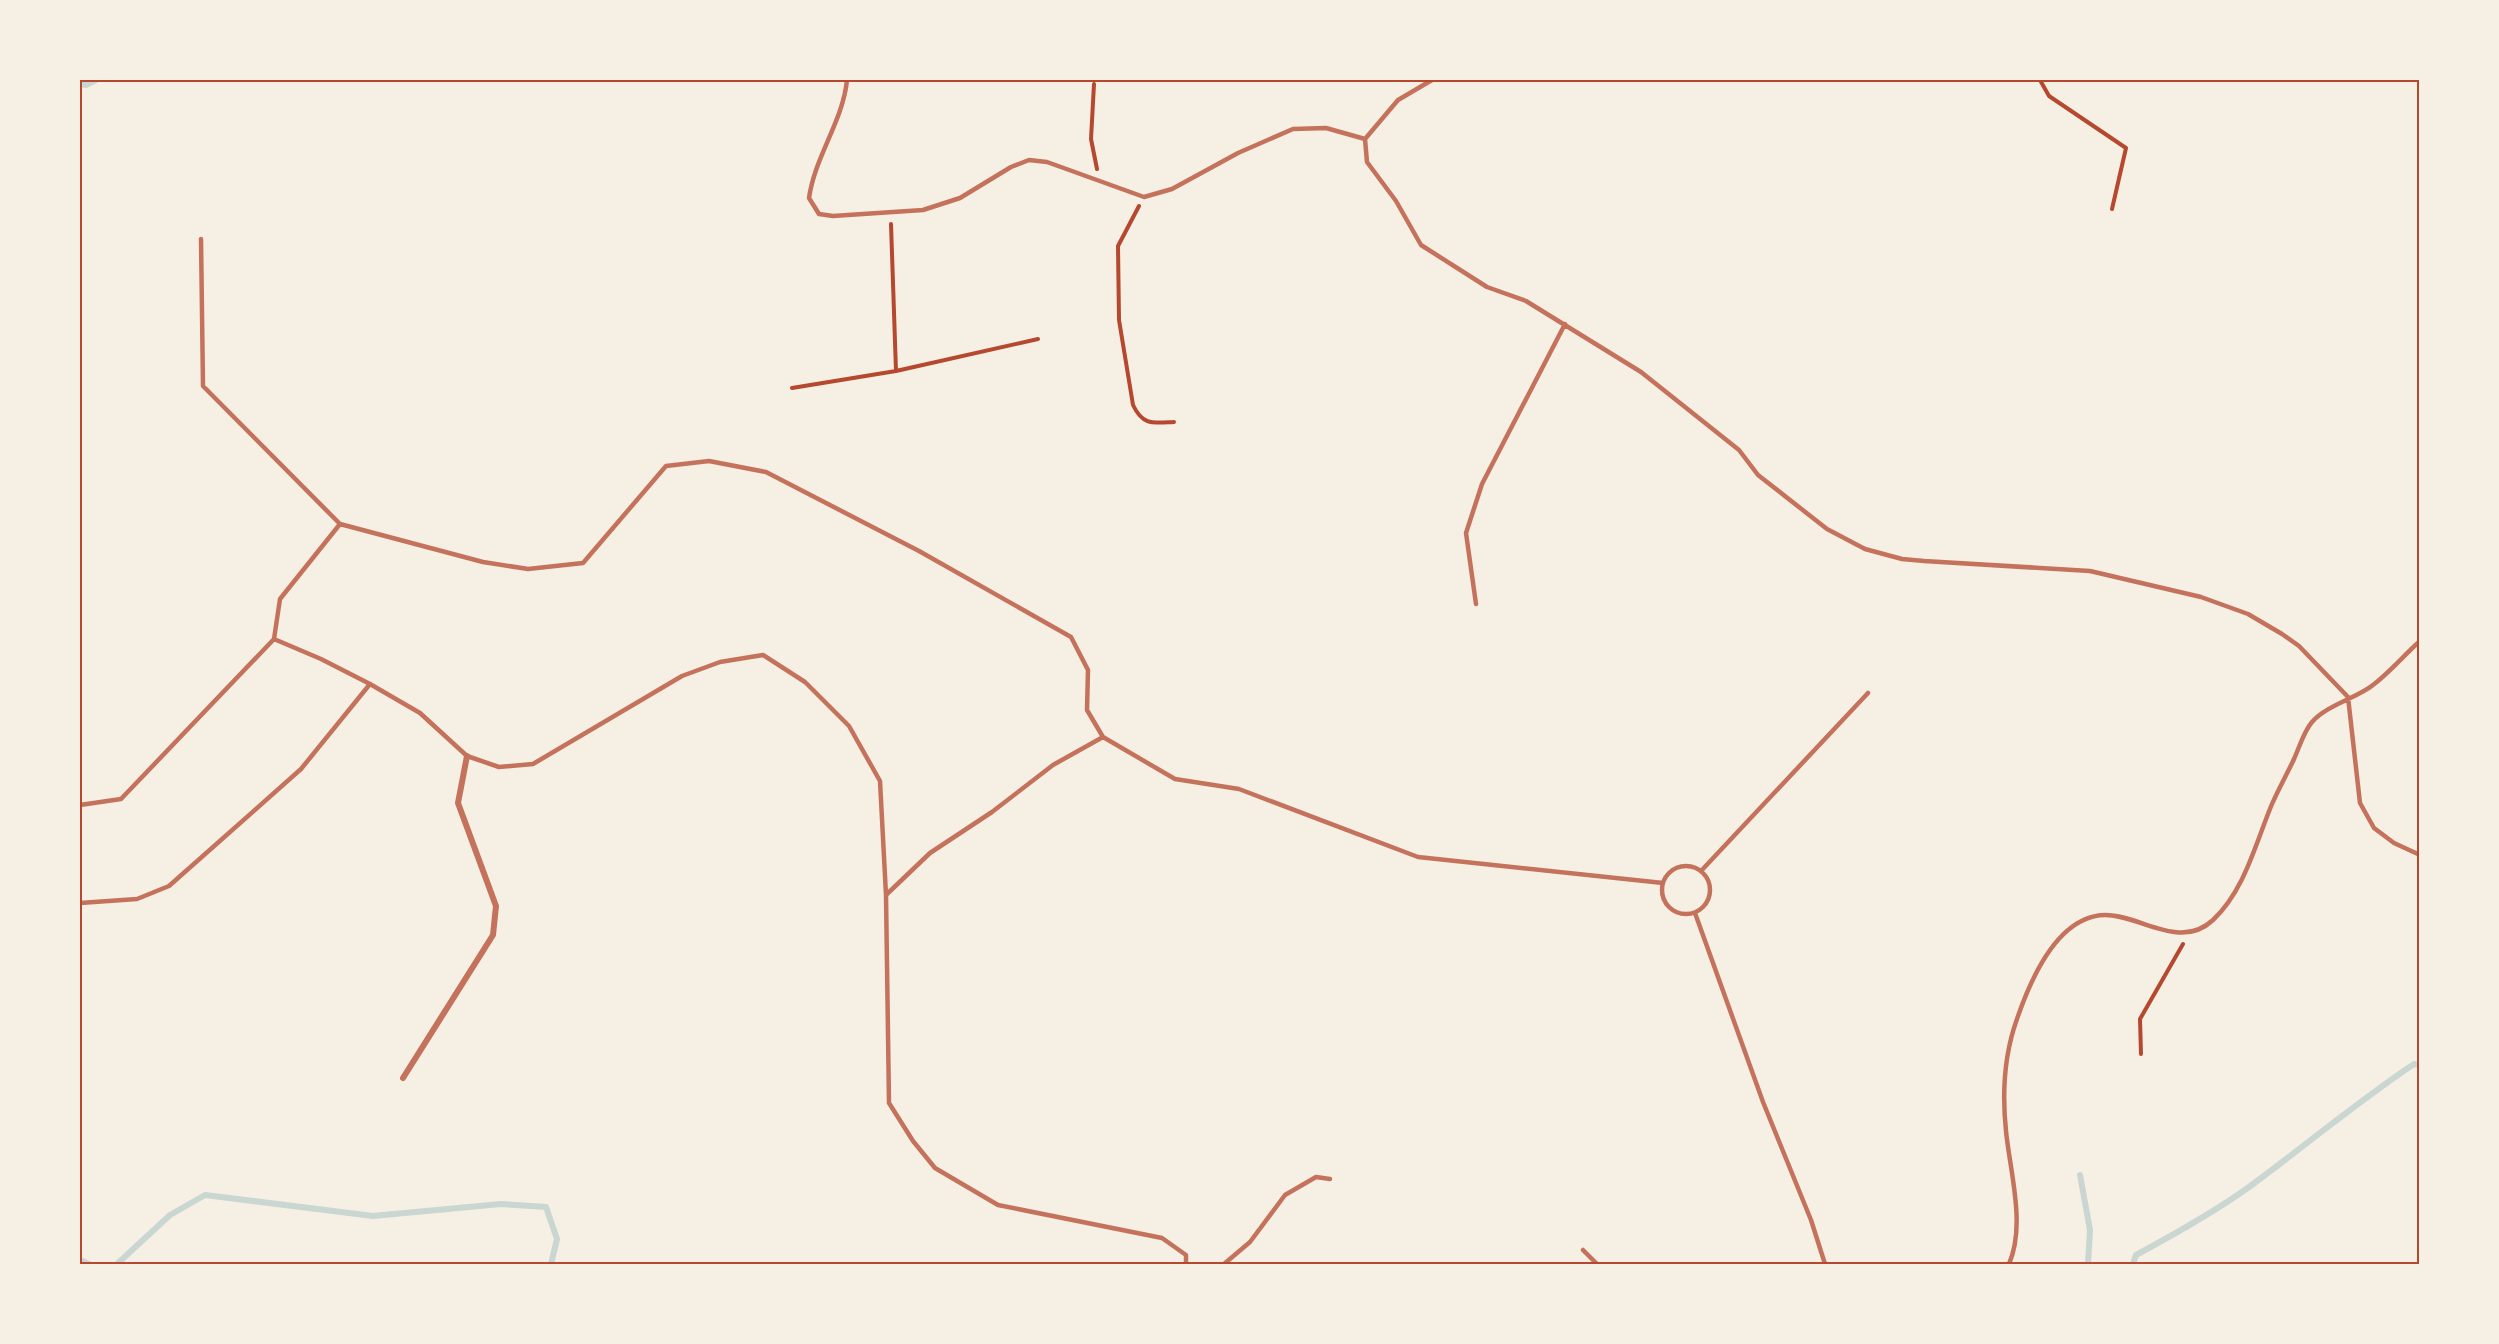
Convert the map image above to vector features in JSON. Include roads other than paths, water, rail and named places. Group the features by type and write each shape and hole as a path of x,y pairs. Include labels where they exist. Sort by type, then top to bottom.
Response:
{"street":[{"path":"403,1078 493,935 496,906 458,803 467,756"}],"lane":[{"path":"847,80 846,97 811,181 809,198 819,214 833,216 923,210 960,198 1011,167 1029,160 1047,162 1144,197 1172,189 1238,153 1293,129 1326,128 1365,139"},
{"path":"1432,80 1398,100 1365,139 1366,162 1396,201 1421,245 1487,287 1526,301 1641,372 1739,450 1758,475 1782,496 1827,529 1865,549 1902,559 2090,571 2201,597 2248,614 2283,634 2299,646 2348,697 2360,803 2374,828 2394,843 2420,855"},
{"path":"201,239 203,386 340,524 483,562 528,569 583,563 666,466 709,461 766,472 919,551 1071,637 1088,670 1087,710 1103,737 1175,779 1239,789 1418,857 1662,883"},
{"path":"1476,604 1466,533 1482,484 1565,324"},
{"path":"80,805 121,799 274,639 280,599 340,524"},
{"path":"274,639 321,659 370,684 420,713 467,756 499,767 533,764 682,676 720,662 763,655 805,682 849,726 880,781 886,895 889,1103 913,1141 935,1168 998,1204 1162,1239 1186,1255 1186,1264"},
{"path":"2009,1264 2018,1235 2003,1080 2016,1020 2047,953 2076,923 2106,915 2176,933 2191,931 2212,921 2227,904 2244,876 2273,801 2312,722 2348,697 2372,686 2420,641"},
{"path":"80,903 137,898 169,885 301,769 370,684"},
{"path":"1701,871 1868,693"},
{"path":"886,895 930,853 992,812 1053,765 1103,737"},
{"path":"1686,866 1701,871 1710,885 1710,894 1702,909 1686,915 1669,908 1664,901 1662,883 1666,876 1679,867 1686,866"},
{"path":"1695,913 1763,1102 1811,1220 1825,1264"},
{"path":"1224,1264 1250,1242 1285,1195 1316,1177 1330,1179"},
{"path":"1583,1250 1597,1264"}],"waterway":[{"path":"80,84 86,85 96,80"},
{"path":"2133,1264 2136,1255 2235,1197 2414,1064 2420,1065"},
{"path":"2080,1175 2090,1230 2088,1264"},
{"path":"117,1264 170,1215 205,1195 373,1216 501,1204 546,1207 557,1239 551,1264"},
{"path":"80,1260 89,1264"}]}
